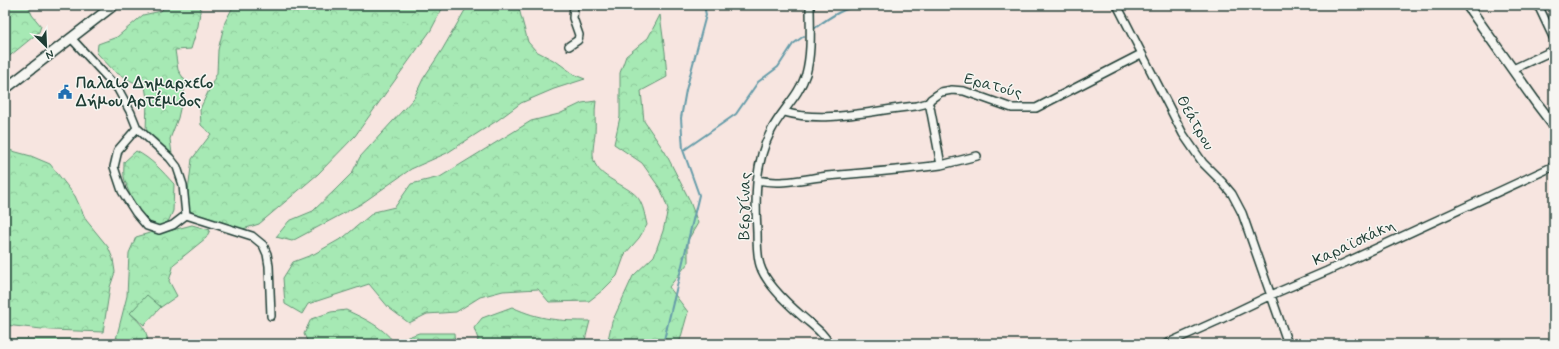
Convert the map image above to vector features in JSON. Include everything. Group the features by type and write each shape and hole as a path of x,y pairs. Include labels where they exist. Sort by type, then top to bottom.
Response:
{"street":[{"path":"5,89 114,5"},
{"path":"568,46 578,40 579,35 573,18 574,5"},
{"name":"Βεργίνας","path":"810,5 810,46 806,72 802,84 771,130 761,156 757,180 756,212 760,264 763,271 772,286 790,306 823,334 829,344"},
{"name":"Θεάτρου","path":"1117,5 1182,134 1203,163 1232,194 1242,213 1288,344"},
{"path":"1467,5 1535,102 1554,126"},
{"path":"1538,5 1554,39"},
{"path":"71,38 118,89 137,128 170,158 177,167 183,185 186,215"},
{"path":"1512,69 1554,50"},
{"name":"Ερατούς","path":"784,112 796,116 825,117 916,106 928,103 930,99 941,92 952,90 964,91 1001,106 1012,108 1036,108 1141,54"},
{"path":"928,103 941,165"},
{"path":"137,128 118,150 114,167 122,191 147,226 160,230 173,225 186,215"},
{"path":"757,180 768,183 784,183 824,177 918,169 977,156"},
{"name":"Καραϊσκάκη","path":"1166,344 1217,322 1271,295 1327,271 1554,166"},
{"path":"186,215 252,236 263,245 267,254 269,266 271,316"}],"green space":[{"path":"5,5 28,5 32,15 41,26 39,32 6,59 5,65"},
{"path":"167,5 201,5 198,26 191,49 175,50 178,70 186,82 178,118 170,139 172,154 146,132 147,99 145,86 133,82 115,72 97,53 98,44 117,37 143,15 161,11"},
{"path":"234,5 444,5 431,30 355,136 318,174 259,224 243,229 197,215 186,208 192,159 211,134 201,125 200,109 217,73 218,50 225,22"},
{"path":"468,5 518,5 528,42 536,51 557,62 575,75 585,79 554,89 521,103 498,120 447,153 411,169 361,204 292,241 276,237 289,221 313,211 352,173 360,157 414,98 423,79"},
{"path":"660,15 667,77 641,91 644,121 665,152 689,199 698,223 688,240 688,263 669,287 688,312 679,344 607,344 612,322 633,276 654,256 663,231 668,209 661,190 642,163 614,144 620,117 620,73 626,56 648,38"},
{"path":"596,101 593,151 595,163 601,172 637,196 640,201 647,225 639,238 625,254 617,276 589,301 549,302 538,289 503,291 480,297 456,312 427,314 409,323 389,308 369,284 308,304 302,314 285,304 283,278 293,262 314,254 344,237 374,212 395,207 411,184 440,177 531,121 559,114 582,103"},
{"path":"5,149 31,156 50,164 75,196 86,220 108,247 113,259 115,272 110,287 103,332 51,330 5,325"},
{"path":"136,151 152,162 174,184 173,211 168,222 155,229 137,207 124,179 124,162"},
{"path":"192,225 210,230 206,238 174,264 169,281 177,296 161,307 147,295 130,313 145,330 148,344 116,344 127,296 129,253 136,237 153,232 161,233"},
{"path":"147,294 161,307 144,325 130,313"},
{"path":"512,307 532,315 550,319 590,321 584,344 477,344 478,339 474,328 482,318"},
{"path":"346,310 378,327 394,342 419,333 454,333 455,344 307,344 308,343 304,334 311,319 331,312"},
{"path":"5,339 77,339 89,344 5,344"}],"waterway":[{"path":"663,344 699,195 683,150 681,118 686,90 706,15 704,5"},
{"path":"815,28 838,13 864,5"},
{"path":"684,150 736,114 758,82 778,67 793,44 804,36"}],"place":[{"name":"Παλαιό Δημαρχείο Δήμου Αρτέμιδος","path":"65,92"}]}
